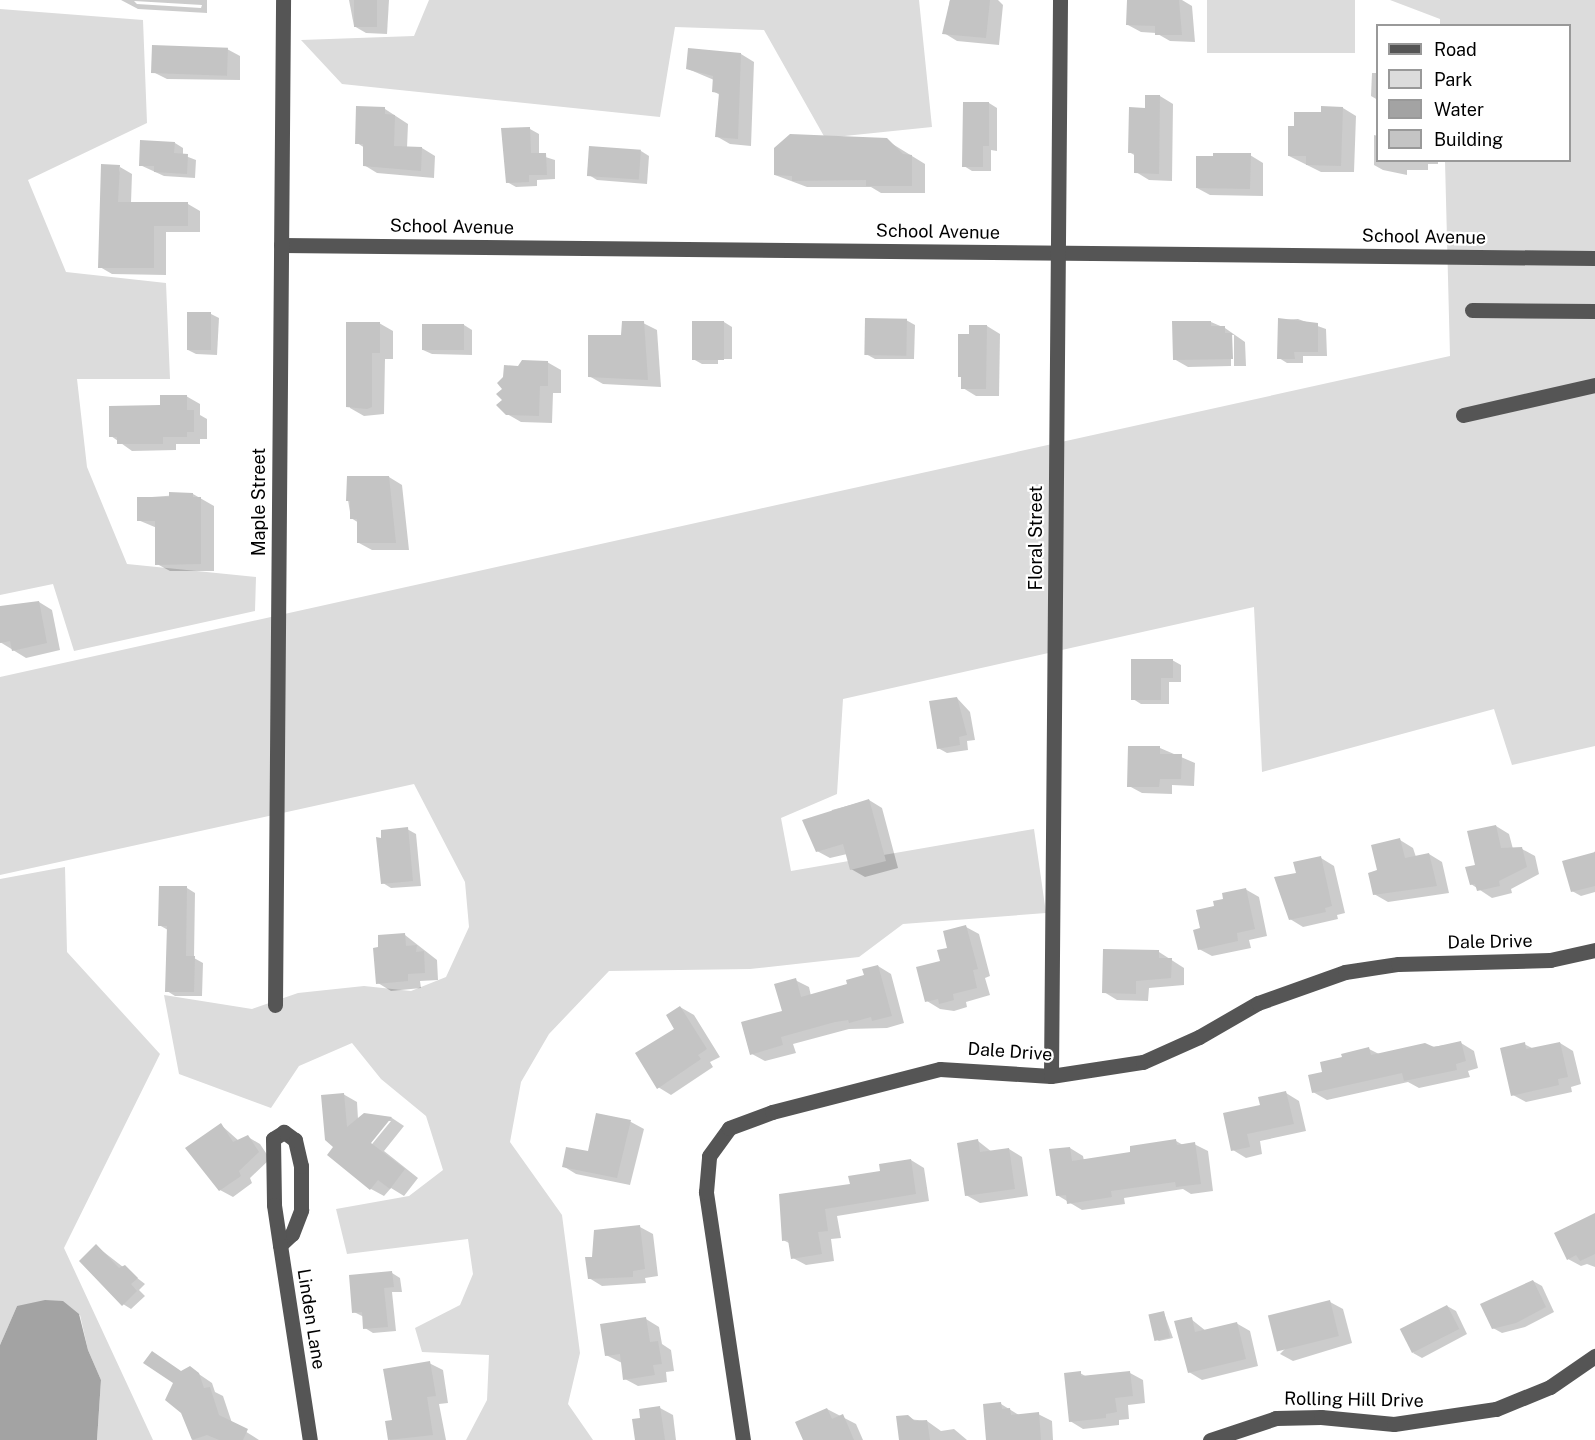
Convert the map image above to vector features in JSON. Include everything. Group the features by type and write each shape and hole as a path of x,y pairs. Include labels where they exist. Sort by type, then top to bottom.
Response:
{"street":[{"name":"Maple Street","path":"274,1005 283,0"},
{"name":"Floral Street","path":"1052,1076 1060,0"},
{"name":"School Avenue","path":"280,245 1595,258"},
{"path":"1472,310 1595,311"},
{"path":"1463,415 1595,385"},
{"name":"Dale Drive","path":"743,1440 706,1192 706,1168 720,1138 729,1128 772,1112 940,1069 1052,1076 1143,1062 1199,1037 1258,1003 1345,972 1398,964 1550,960 1595,950"},
{"name":"Linden Lane","path":"280,1245 292,1234 301,1210 301,1166 295,1140 284,1132 273,1139 274,1205 280,1245 310,1440"},
{"name":"Rolling Hill Drive","path":"1210,1440 1276,1418 1321,1417 1394,1424 1496,1408 1550,1387 1595,1356"}],"green space":[{"path":"429,0 919,0 932,127 825,138 764,30 675,27 660,117 342,84 301,40 414,36"},
{"path":"1207,0 1355,0 1355,53 1207,53"},
{"path":"1390,0 1595,0 1595,746 1512,765 1494,709 1262,772 1254,607 843,699 837,794 781,818 791,871 1034,829 1046,913 903,924 859,957 750,969 609,971 549,1034 521,1082 510,1142 562,1215 580,1353 568,1404 593,1440 466,1440 487,1400 489,1355 422,1352 415,1328 460,1305 473,1274 468,1239 347,1254 336,1209 409,1196 443,1170 426,1116 381,1079 352,1043 299,1066 271,1108 179,1074 164,995 252,1009 298,993 364,986 411,991 446,977 469,927 465,882 414,784 0,875 0,677 1450,356 1445,162 1571,162 1571,24 1440,24 1440,19"},
{"path":"0,9 143,20 147,123 28,180 66,272 166,283 170,379 77,379 87,467 127,564 256,577 255,611 74,651 53,584 0,595"},
{"path":"65,867 67,952 160,1054 64,1248 153,1440 97,1440 101,1380 88,1350 80,1315 17,1306 0,1345 0,879"}],"water":[{"path":"45,1300 63,1301 79,1314 88,1350 101,1380 97,1440 0,1440 0,1345 17,1306"}],"building":[{"path":"354,0 377,0 377,27 354,27"},
{"path":"950,0 990,0 986,38 942,34"},
{"path":"1127,0 1179,0 1182,35 1155,35 1155,26 1126,25"},
{"path":"152,45 228,48 227,76 151,73"},
{"path":"688,48 741,53 738,139 715,137 719,93 712,92 713,76 686,69"},
{"path":"1145,95 1160,95 1159,174 1134,173 1134,153 1128,153 1129,107 1145,108"},
{"path":"963,102 989,102 989,146 983,146 983,167 962,167"},
{"path":"356,106 385,107 385,114 395,115 394,146 422,147 421,171 363,166 363,144 355,144"},
{"path":"1321,106 1343,107 1341,166 1306,165 1306,156 1288,156 1288,126 1294,126 1294,112 1321,112"},
{"path":"530,127 531,153 546,153 547,175 529,175 529,182 506,183 501,128"},
{"path":"790,134 887,138 903,154 912,155 912,186 866,186 866,180 792,181 792,176 774,175 774,148"},
{"path":"140,140 175,142 174,153 188,154 187,174 154,172 154,166 139,166"},
{"path":"589,146 641,150 639,180 587,176"},
{"path":"1213,153 1251,153 1250,189 1196,188 1196,156 1213,156"},
{"path":"101,164 120,165 118,202 188,202 188,226 154,226 154,268 98,268"},
{"path":"187,312 211,312 211,350 187,350"},
{"path":"865,318 907,319 906,356 864,355"},
{"path":"1278,318 1318,323 1318,352 1294,352 1295,359 1277,359"},
{"path":"622,321 644,321 648,380 588,377 588,335 621,335"},
{"path":"692,321 724,321 724,360 692,360"},
{"path":"1172,321 1211,321 1211,326 1225,326 1225,333 1232,333 1233,359 1173,360"},
{"path":"346,322 380,322 380,353 372,353 372,407 367,409 346,407"},
{"path":"422,324 464,324 464,350 422,350"},
{"path":"969,325 987,325 986,389 961,389 961,377 958,377 958,334 969,334"},
{"path":"522,360 548,361 548,386 540,386 539,416 506,415 496,405 502,400 496,394 502,389 497,383 503,377 504,365 518,366"},
{"path":"160,395 187,395 187,410 194,410 194,432 187,432 187,437 163,437 163,444 117,444 117,437 109,437 109,406 160,405"},
{"path":"347,476 389,476 396,543 357,543 357,519 350,519 350,501 346,501"},
{"path":"169,492 193,493 193,497 201,497 201,564 155,565 155,521 137,521 137,497 169,497"},
{"path":"39,601 47,643 12,651 10,641 0,643 0,606"},
{"path":"1131,659 1173,659 1173,678 1161,678 1161,700 1131,700"},
{"path":"957,697 967,735 959,737 960,745 937,749 929,701"},
{"path":"1128,746 1160,746 1160,754 1182,754 1181,779 1160,779 1159,787 1127,787"},
{"path":"869,799 886,861 850,870 843,844 816,852 802,820"},
{"path":"1496,825 1501,848 1522,847 1527,867 1499,881 1500,886 1477,891 1475,884 1470,885 1465,867 1475,865 1467,831"},
{"path":"408,827 413,881 381,884 376,837 381,838 381,830"},
{"path":"1400,838 1405,858 1429,853 1437,886 1373,895 1368,873 1377,870 1371,845"},
{"path":"1595,852 1595,886 1571,892 1562,861"},
{"path":"1321,856 1332,906 1325,908 1326,912 1289,920 1274,877 1296,873 1293,862"},
{"path":"159,886 187,886 186,956 195,956 194,992 165,992 167,926 158,926"},
{"path":"1246,888 1255,929 1237,933 1238,941 1198,950 1193,930 1200,928 1196,910 1214,906 1213,901 1223,899 1222,893"},
{"path":"966,925 978,969 973,970 977,988 953,994 954,1000 939,1004 938,999 925,1002 916,967 940,961 937,950 947,948 943,931"},
{"path":"405,933 406,946 417,945 416,952 424,951 425,973 408,974 408,981 376,984 373,948 378,947 378,935"},
{"path":"1103,949 1159,950 1159,958 1172,958 1171,978 1136,981 1136,994 1102,993"},
{"path":"878,965 892,1016 872,1021 871,1017 849,1023 848,1020 835,1022 781,1037 783,1045 750,1055 741,1022 782,1011 774,984 796,978 801,997 847,984 846,980 864,975 862,969"},
{"path":"680,1006 707,1049 698,1055 701,1059 657,1089 635,1053 674,1029 666,1015"},
{"path":"1461,1041 1466,1061 1456,1064 1457,1070 1404,1081 1402,1073 1312,1093 1308,1075 1322,1072 1320,1062 1342,1057 1341,1054 1369,1047 1371,1055 1425,1043 1434,1047"},
{"path":"1525,1042 1526,1049 1560,1042 1568,1077 1558,1079 1559,1085 1511,1096 1500,1048"},
{"path":"1286,1091 1294,1124 1247,1134 1250,1147 1231,1151 1223,1113 1260,1105 1258,1097"},
{"path":"344,1093 347,1127 364,1113 392,1117 371,1143 405,1169 390,1189 378,1180 370,1190 327,1155 333,1147 325,1140 321,1095"},
{"path":"596,1113 631,1120 617,1178 562,1167 566,1147 588,1151"},
{"path":"221,1123 233,1142 248,1135 259,1152 239,1171 241,1176 219,1191 185,1148"},
{"path":"978,1139 980,1152 1009,1148 1015,1189 965,1196 957,1143"},
{"path":"1176,1139 1177,1145 1195,1142 1201,1184 1176,1187 1175,1182 1111,1191 1112,1197 1067,1204 1066,1195 1056,1196 1049,1149 1070,1147 1072,1161 1130,1152 1130,1146"},
{"path":"911,1159 916,1194 825,1209 828,1231 818,1232 822,1254 791,1259 788,1240 782,1241 779,1194 850,1184 848,1176 880,1171 879,1164"},
{"path":"1595,1213 1595,1254 1580,1261 1576,1255 1567,1260 1554,1233"},
{"path":"640,1225 645,1269 633,1271 633,1277 588,1279 585,1257 592,1257 594,1230"},
{"path":"96,1244 119,1268 125,1265 138,1278 131,1284 137,1291 122,1306 79,1261"},
{"path":"392,1271 394,1287 384,1288 388,1327 363,1329 362,1312 352,1313 349,1275"},
{"path":"1533,1280 1546,1307 1516,1323 1492,1329 1480,1304"},
{"path":"1330,1300 1339,1336 1277,1351 1268,1315"},
{"path":"1447,1305 1459,1329 1412,1353 1400,1329"},
{"path":"1164,1311 1170,1337 1154,1341 1148,1315"},
{"path":"646,1317 650,1342 658,1341 662,1364 653,1365 655,1375 623,1380 620,1354 605,1356 600,1324"},
{"path":"1192,1317 1195,1332 1237,1322 1246,1359 1188,1373 1174,1321"},
{"path":"152,1351 181,1371 190,1366 199,1373 204,1388 210,1387 219,1415 248,1429 243,1440 219,1440 207,1435 192,1440 181,1413 165,1400 173,1383 143,1363"},
{"path":"430,1361 436,1396 427,1397 433,1435 388,1440 385,1421 392,1420 383,1369"},
{"path":"1081,1371 1081,1376 1130,1371 1133,1396 1115,1398 1117,1412 1106,1414 1106,1418 1069,1422 1064,1373"},
{"path":"1001,1402 1002,1409 1010,1408 1011,1415 1039,1412 1041,1440 986,1440 983,1404"},
{"path":"660,1406 665,1440 635,1440 632,1419 640,1418 639,1409"},
{"path":"827,1408 832,1419 843,1414 854,1440 803,1440 795,1422"},
{"path":"908,1415 915,1421 927,1420 930,1440 899,1440 896,1416"}]}
